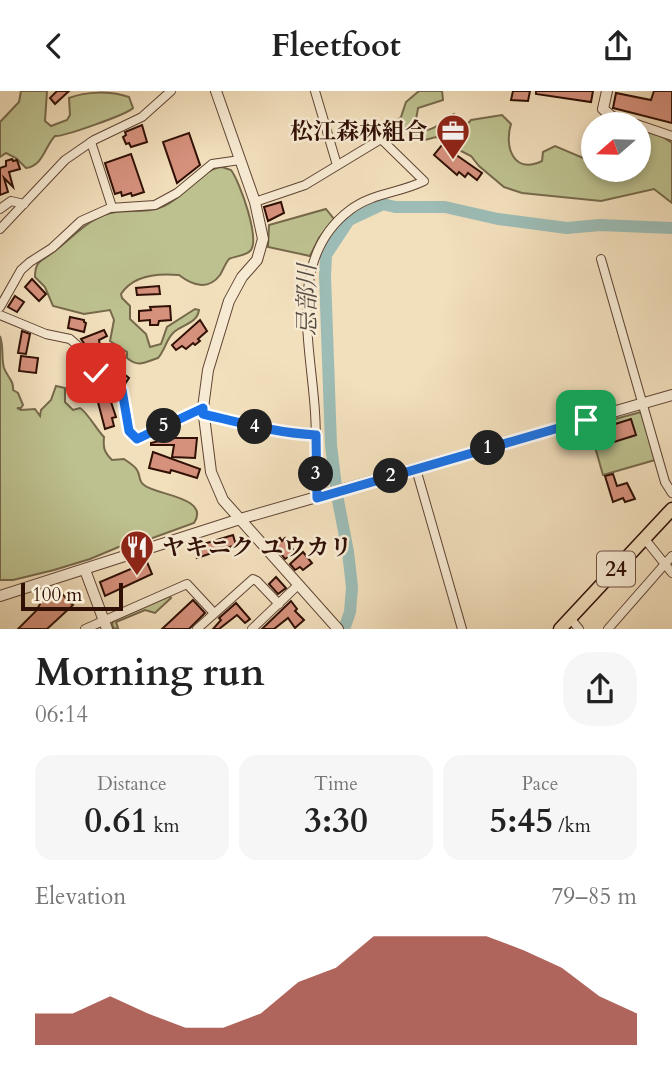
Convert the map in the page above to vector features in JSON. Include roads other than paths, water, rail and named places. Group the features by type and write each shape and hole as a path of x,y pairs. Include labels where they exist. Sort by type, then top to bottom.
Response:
{"main road":[{"name":"24","path":"559,629 672,509"}],"street":[{"path":"0,229 65,160 91,142 142,117 171,91"},
{"path":"216,91 263,230 262,247 257,260 236,286 224,313 208,370 203,411 211,472 223,500 338,629"},
{"path":"315,91 337,165"},
{"path":"606,112 603,109 607,91"},
{"path":"651,129 672,136"},
{"path":"255,202 301,186 381,138 424,181 360,203 340,219 318,248 309,277 307,296 318,497"},
{"path":"91,142 112,207"},
{"path":"0,307 21,270 52,248 74,226 112,207 155,205 177,193 212,164 240,160"},
{"path":"0,208 11,201 24,204"},
{"path":"601,259 665,482 672,493"},
{"path":"0,315 74,342 96,373 122,390 129,431 133,437 142,438 203,411 275,431 316,435"},
{"path":"0,596 240,519 672,395"},
{"path":"415,469 462,629"},
{"path":"644,538 669,560 672,573"},
{"path":"608,629 669,560"},
{"path":"85,570 106,625"},
{"path":"197,629 253,579 279,604"},
{"path":"85,629 106,625 187,584 214,613"},
{"path":"252,629 298,585"},
{"path":"569,618 579,629"}],"waterway":[{"name":"忌部川","path":"344,629 350,612 352,587 331,445 325,276 326,255 349,220 383,204 395,207 445,207 498,219 567,228 600,225 672,228"}],"place":[{"name":"松江森林組合","path":"453,161"},
{"name":"ヤキニク ユウカリ","path":"137,577"}]}
